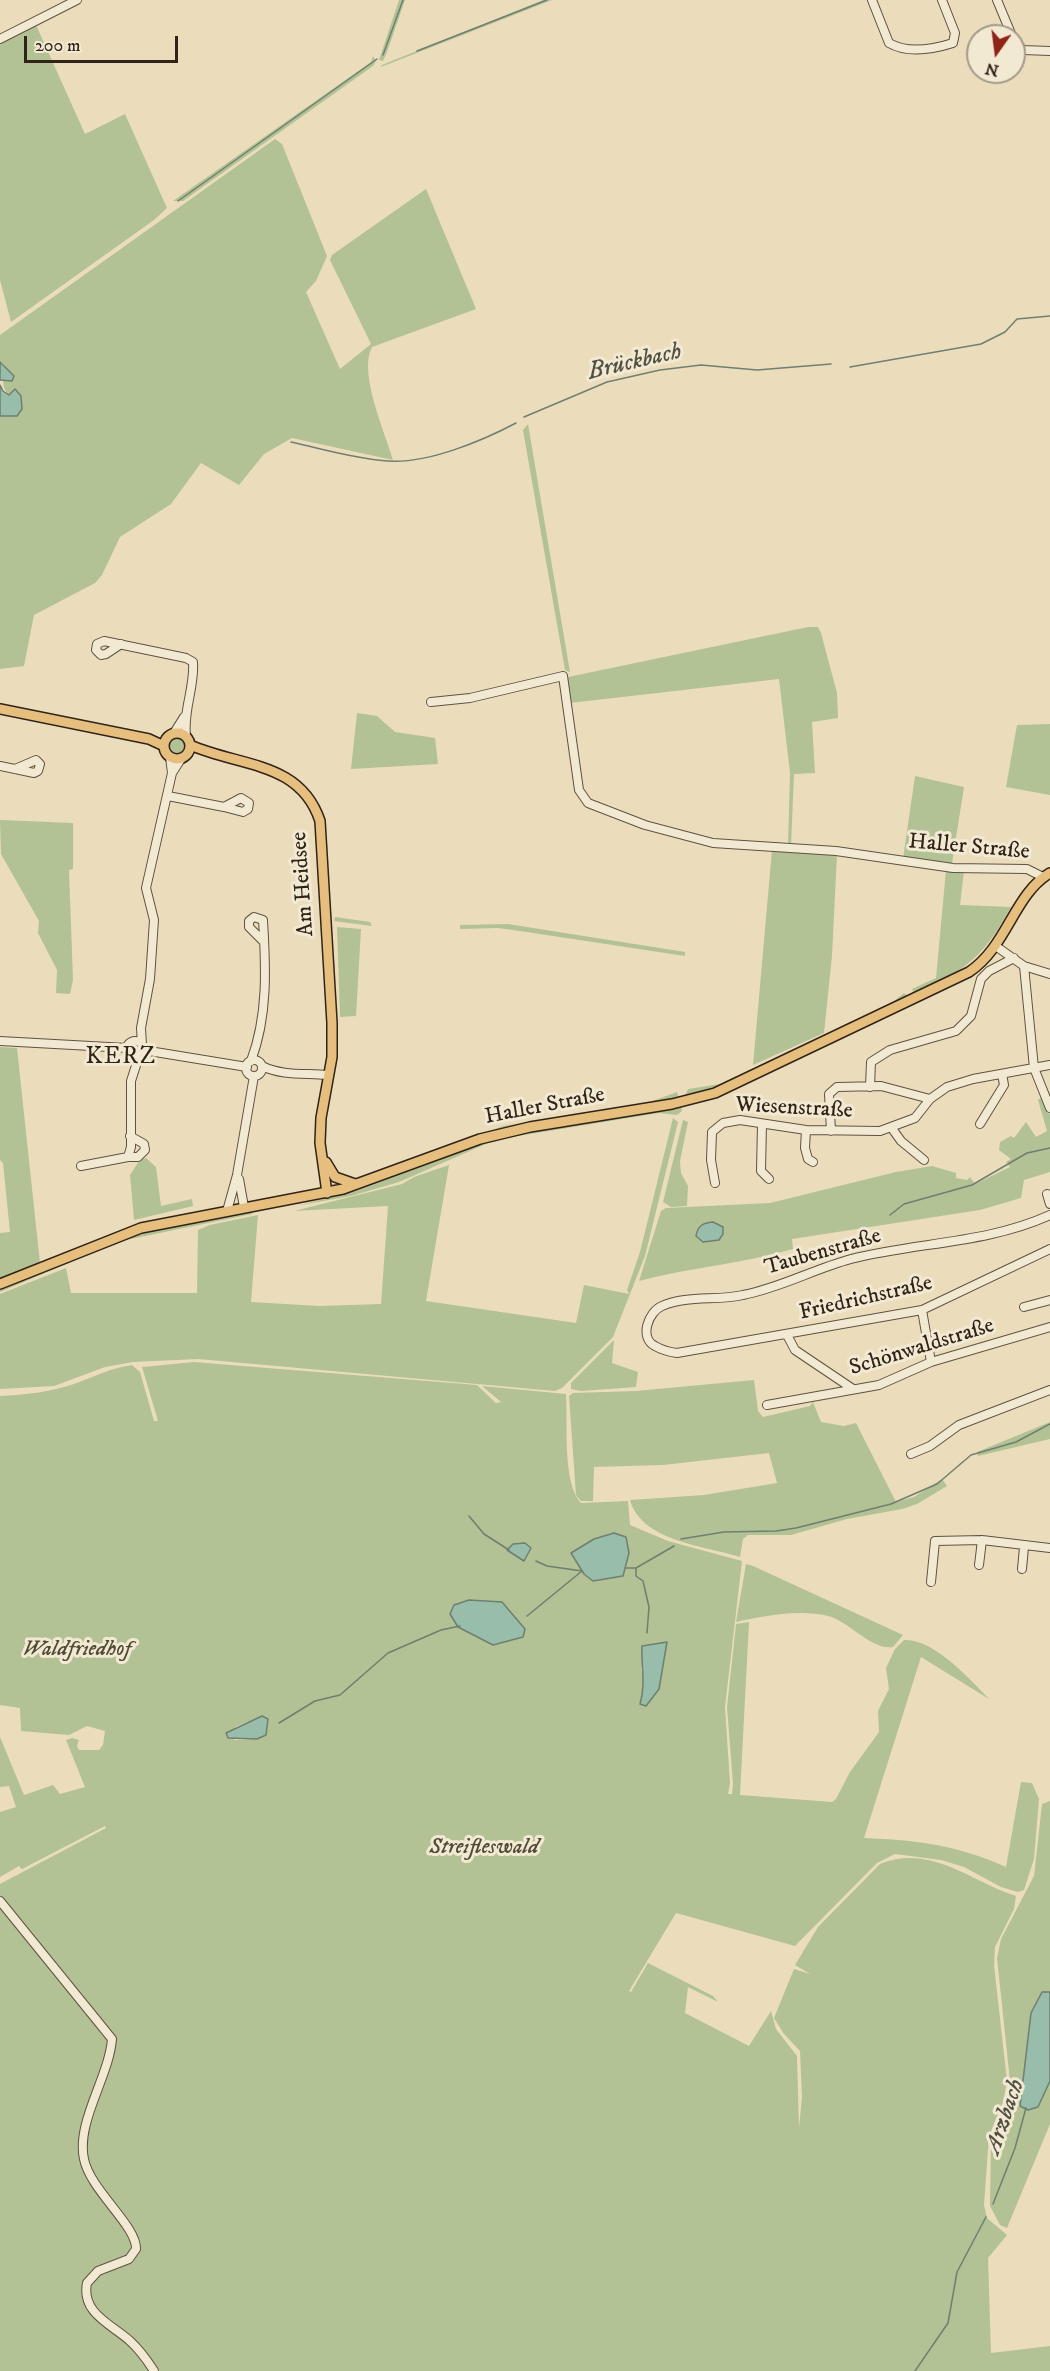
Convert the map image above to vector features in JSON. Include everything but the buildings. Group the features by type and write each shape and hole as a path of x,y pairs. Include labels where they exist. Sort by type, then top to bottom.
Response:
{"main road":[{"path":"0,708 149,740 168,739 186,748"},
{"path":"168,739 170,757 186,748"},
{"name":"Am Heidsee","path":"186,748 281,774 300,787 317,813 321,830 332,1023 321,1118"},
{"name":"Haller Straße","path":"0,1284 132,1231 327,1193 356,1185 480,1140 530,1127 672,1104 716,1093 969,972 987,959 997,947 1034,885 1047,875"},
{"path":"321,1118 329,1170 337,1178 356,1185"},
{"path":"321,1118 320,1143 327,1193"}],"street":[{"path":"0,39 77,0"},
{"path":"872,0 889,44 900,49 936,49 956,40 942,0"},
{"path":"997,0 1007,24"},
{"path":"1026,50 1050,51"},
{"path":"121,644 186,658 193,662 194,671 184,717 186,748 172,773"},
{"name":"Haller Straße","path":"431,702 470,698 563,675 579,790 588,803 645,825 713,843 837,851 953,868 1027,869 1047,875"},
{"path":"168,739 184,717"},
{"path":"132,1071 141,1051 141,1028 150,979 154,920 146,888 168,796 172,773 170,757"},
{"path":"0,766 15,769"},
{"path":"168,796 224,807"},
{"path":"262,941 265,1012 258,1045 249,1064 248,1073 262,1069"},
{"path":"997,947 1024,966 1050,974"},
{"path":"870,1088 871,1062 890,1050 956,1031 971,1016 981,979 989,970 1014,958"},
{"path":"1024,966 1034,1068 1050,1108"},
{"path":"128,1157 131,1147 130,1048 141,1028"},
{"path":"0,1041 130,1048 249,1064 262,1069 326,1079"},
{"path":"226,1211 232,1198 262,1069 258,1045"},
{"path":"130,1048 141,1051"},
{"name":"Wiesenstraße","path":"715,1183 711,1160 712,1132 723,1123 740,1120 806,1130 880,1131 915,1118 930,1099 947,1087 1050,1065"},
{"path":"980,1124 1004,1085 1002,1074"},
{"path":"831,1131 830,1094 833,1089 843,1085 901,1089 917,1097 930,1099"},
{"path":"762,1124 761,1171 769,1179"},
{"path":"891,1127 901,1141 924,1160"},
{"path":"806,1130 805,1148 808,1159 813,1162"},
{"path":"81,1166 141,1156 145,1150 144,1144 130,1136"},
{"path":"237,1175 244,1208"},
{"path":"1047,1194 1050,1204"},
{"name":"Taubenstraße","path":"648,1324 652,1313 661,1306 722,1296 741,1296 851,1259 990,1236 1050,1215"},
{"name":"Friedrichstraße","path":"648,1324 646,1332 648,1341 669,1352 787,1335 922,1310 1050,1249"},
{"path":"1024,1307 1050,1300"},
{"path":"922,1310 931,1362"},
{"name":"Schönwaldstraße","path":"767,1405 879,1385 931,1362 1050,1327"},
{"name":"Friedrichstraße","path":"787,1335 795,1350 853,1389"},
{"path":"911,1454 930,1446 959,1425 1050,1390"},
{"path":"979,1565 982,1540"},
{"path":"931,1582 935,1541 982,1540 1024,1547 1050,1548"},
{"path":"1022,1569 1024,1547"},
{"path":"0,1901 112,2038 110,2058 88,2119 83,2147 84,2160 96,2186 134,2237 136,2249 129,2259 98,2271 87,2283 87,2301 92,2311 140,2351 154,2371"}],"green space":[{"path":"399,0 405,0 387,52 383,61 379,60"},
{"path":"543,0 552,0 381,67 382,65"},
{"path":"36,25 85,134 125,114 167,208 154,220 11,322 0,280 0,43"},
{"path":"373,56 376,61 373,66 183,201 173,201 371,62"},
{"path":"275,139 282,144 327,256 316,281 306,292 340,369 371,344 330,260 332,255 426,189 476,309 372,347 368,372 370,387 393,460 292,438 264,454 239,485 201,463 171,504 120,537 102,575 95,583 34,615 24,666 0,669 0,416 17,416 21,396 16,390 9,395 4,388 5,365 0,362 0,335"},
{"path":"528,424 570,672 565,670 523,430"},
{"path":"808,627 818,627 821,633 837,693 838,718 812,722 815,773 794,774 791,846 788,846 790,773 779,679 570,703 565,678 568,677"},
{"path":"357,713 377,716 395,732 435,738 438,764 351,769"},
{"path":"1050,724 1050,795 1006,787 1017,725"},
{"path":"174,736 182,736 187,741 185,752 174,754 169,749 169,741"},
{"path":"915,776 964,787 952,863 947,866 903,859"},
{"path":"0,820 73,823 73,869 69,870 73,980 70,994 56,993 57,970 38,933 39,921 1,854"},
{"path":"772,850 837,854 832,956 824,1033 753,1065"},
{"path":"946,870 964,871 960,905 1011,907 991,939 972,961 914,994 912,989 936,978"},
{"path":"335,917 370,922 372,926 334,921"},
{"path":"508,924 685,952 685,956 498,928 460,929 460,925"},
{"path":"337,927 361,929 356,1016 340,1017"},
{"path":"904,993 909,997 720,1087 689,1098 685,1096 688,1089 720,1084 888,1006"},
{"path":"0,1047 17,1048 40,1263 0,1280 0,1233 10,1232 3,1163 0,1160"},
{"path":"677,1092 679,1099 546,1121 400,1164 503,1126 650,1102"},
{"path":"1042,1097 1050,1115 1050,1172 1024,1180 1021,1198 980,1210 792,1239 793,1249 639,1281 661,1211 666,1208 770,1203 896,1172 932,1166 956,1173 956,1178 967,1180 970,1177 975,1184 1010,1167 1006,1162 1011,1159 999,1150 1000,1142 1011,1136 1014,1138 1026,1122 1036,1137 1047,1131 1038,1100"},
{"path":"681,1106 682,1111 677,1115 659,1113 506,1138 488,1143 399,1182 351,1196 296,1206 356,1191 509,1134"},
{"path":"673,1118 678,1122 645,1256 613,1337 562,1388 555,1391 198,1359 133,1362 105,1367 54,1386 0,1389 0,1294 66,1268 71,1293 197,1293 198,1230 210,1225 258,1215 251,1302 319,1306 381,1304 388,1206 294,1211 402,1184 414,1177 449,1165 426,1301 576,1323 584,1285 629,1294 627,1290 640,1252"},
{"path":"683,1120 688,1122 680,1161 681,1173 688,1186 687,1206 671,1207 663,1202"},
{"path":"146,1158 156,1167 161,1206 192,1199 193,1206 134,1220 130,1175 139,1161"},
{"path":"252,1211 252,1214 121,1241 0,1292 0,1288 122,1237"},
{"path":"614,1340 612,1363 638,1372 636,1387 581,1391 571,1389 571,1383"},
{"path":"194,1362 477,1385 496,1403 501,1402 482,1386 566,1394 568,1467 575,1494 581,1503 628,1501 630,1525 668,1541 742,1561 725,1707 730,1783 728,1794 732,1794 733,1784 727,1707 736,1624 749,1622 740,1795 832,1802 836,1799 850,1772 879,1732 878,1711 889,1689 886,1668 895,1649 904,1640 915,1641 939,1653 962,1671 989,1699 921,1657 864,1838 936,1845 971,1853 1006,1867 1021,1782 1032,1783 1039,1799 1034,1859 1024,1890 1018,1892 1001,1887 964,1867 941,1860 895,1854 877,1863 795,1946 676,1913 629,1991 631,1992 648,1963 713,1996 718,2002 688,1987 685,2013 749,2046 771,2011 776,2029 797,2056 799,2128 802,2097 800,2051 784,2034 774,2018 794,1969 810,1974 795,1965 818,1927 880,1864 898,1859 916,1858 933,1861 1016,1896 1014,1909 995,1947 994,1965 1007,2081 1003,2102 989,2136 984,2205 987,2218 1007,2235 988,2258 991,2353 1050,2346 1050,2371 0,2371 0,1884 106,1828 105,1826 22,1869 19,1866 0,1877 0,1812 16,1807 9,1786 0,1787 0,1737 24,1795 53,1785 60,1794 85,1787 66,1740 72,1738 79,1740 77,1746 79,1750 99,1750 103,1745 105,1731 87,1726 69,1735 21,1731 20,1708 0,1705 0,1396 56,1389 109,1370 132,1365 140,1372 154,1421 158,1421 142,1367","holes":["614,1533 623,1576 593,1581 571,1553 594,1539","502,1602 525,1629 523,1637 493,1645 458,1627","667,1642 659,1689 641,1704 645,1687 641,1668","262,1716 257,1739 234,1740 235,1727"]},
{"path":"754,1380 758,1411 763,1417 810,1406 813,1402 821,1422 844,1426 856,1423 896,1502 914,1497 942,1479 947,1486 917,1504 902,1509 847,1519 791,1535 748,1535 743,1539 740,1557 676,1540 660,1533 636,1514 630,1500 704,1495 777,1483 769,1453 663,1465 594,1467 593,1501 581,1501 576,1495 569,1396 573,1393 636,1391"},
{"path":"1050,1422 1050,1439 978,1456 977,1452"},
{"path":"746,1564 903,1635 893,1647 885,1647 877,1645 836,1619 805,1613 782,1614 736,1622"},
{"path":"1050,1801 1050,1992 1042,1992 1031,2013 1025,2072 1020,2094 1046,2089 1050,2081 1050,2124 1007,2228 1000,2225 990,2206 991,2139 1005,2103 1010,2081 997,1958 1001,1939 1034,1876 1042,1804"}],"shaded area":[{"path":"0,362 14,376 12,381 0,380"},
{"path":"0,385 9,395 15,389 21,396 22,409 17,416 0,416"},
{"path":"713,1222 723,1227 723,1234 719,1240 703,1242 696,1236 698,1229 704,1224"},
{"path":"614,1533 626,1537 629,1553 623,1576 593,1581 584,1574 571,1553 594,1539"},
{"path":"525,1543 531,1548 524,1561 507,1550 513,1544"},
{"path":"469,1600 502,1602 525,1629 523,1637 493,1645 458,1627 450,1614 454,1605"},
{"path":"667,1642 659,1689 646,1706 640,1704 643,1682 642,1646"},
{"path":"262,1716 268,1719 266,1735 257,1739 228,1738 226,1733"},
{"path":"1042,1992 1050,1992 1050,2081 1038,2107 1028,2110 1020,2106 1031,2013"}],"waterway":[{"path":"383,55 403,0"},
{"path":"417,51 547,0"},
{"path":"178,201 377,59"},
{"name":"Brückbach","path":"850,367 981,344 1005,332 1017,319 1050,316"},
{"name":"Brückbach","path":"524,417 607,382 660,370 701,365 757,370 831,364"},
{"name":"Brückbach","path":"291,442 364,458 403,461 454,450 516,423"},
{"path":"890,1215 904,1204 972,1185 1027,1153 1050,1148"},
{"path":"681,1539 724,1532 776,1531 796,1528 891,1504 937,1484 971,1455 1016,1442 1050,1424"},
{"path":"469,1516 484,1534 509,1550"},
{"path":"626,1568 636,1568 674,1546"},
{"path":"536,1561 547,1566 582,1571"},
{"path":"636,1569 636,1576 643,1581 649,1607 647,1633"},
{"path":"527,1616 582,1571"},
{"path":"279,1723 315,1701 340,1695 388,1653 441,1630 460,1626"},
{"name":"Arzbach","path":"993,2204 1015,2148 1026,2108"},
{"name":"Arzbach","path":"915,2371 948,2323 957,2272 986,2217"}],"district":[{"name":"KERZ","path":"121,1058"}],"park label":[{"name":"Waldfriedhof","path":"77,1650"},
{"name":"Streifleswald","path":"484,1848"}]}
